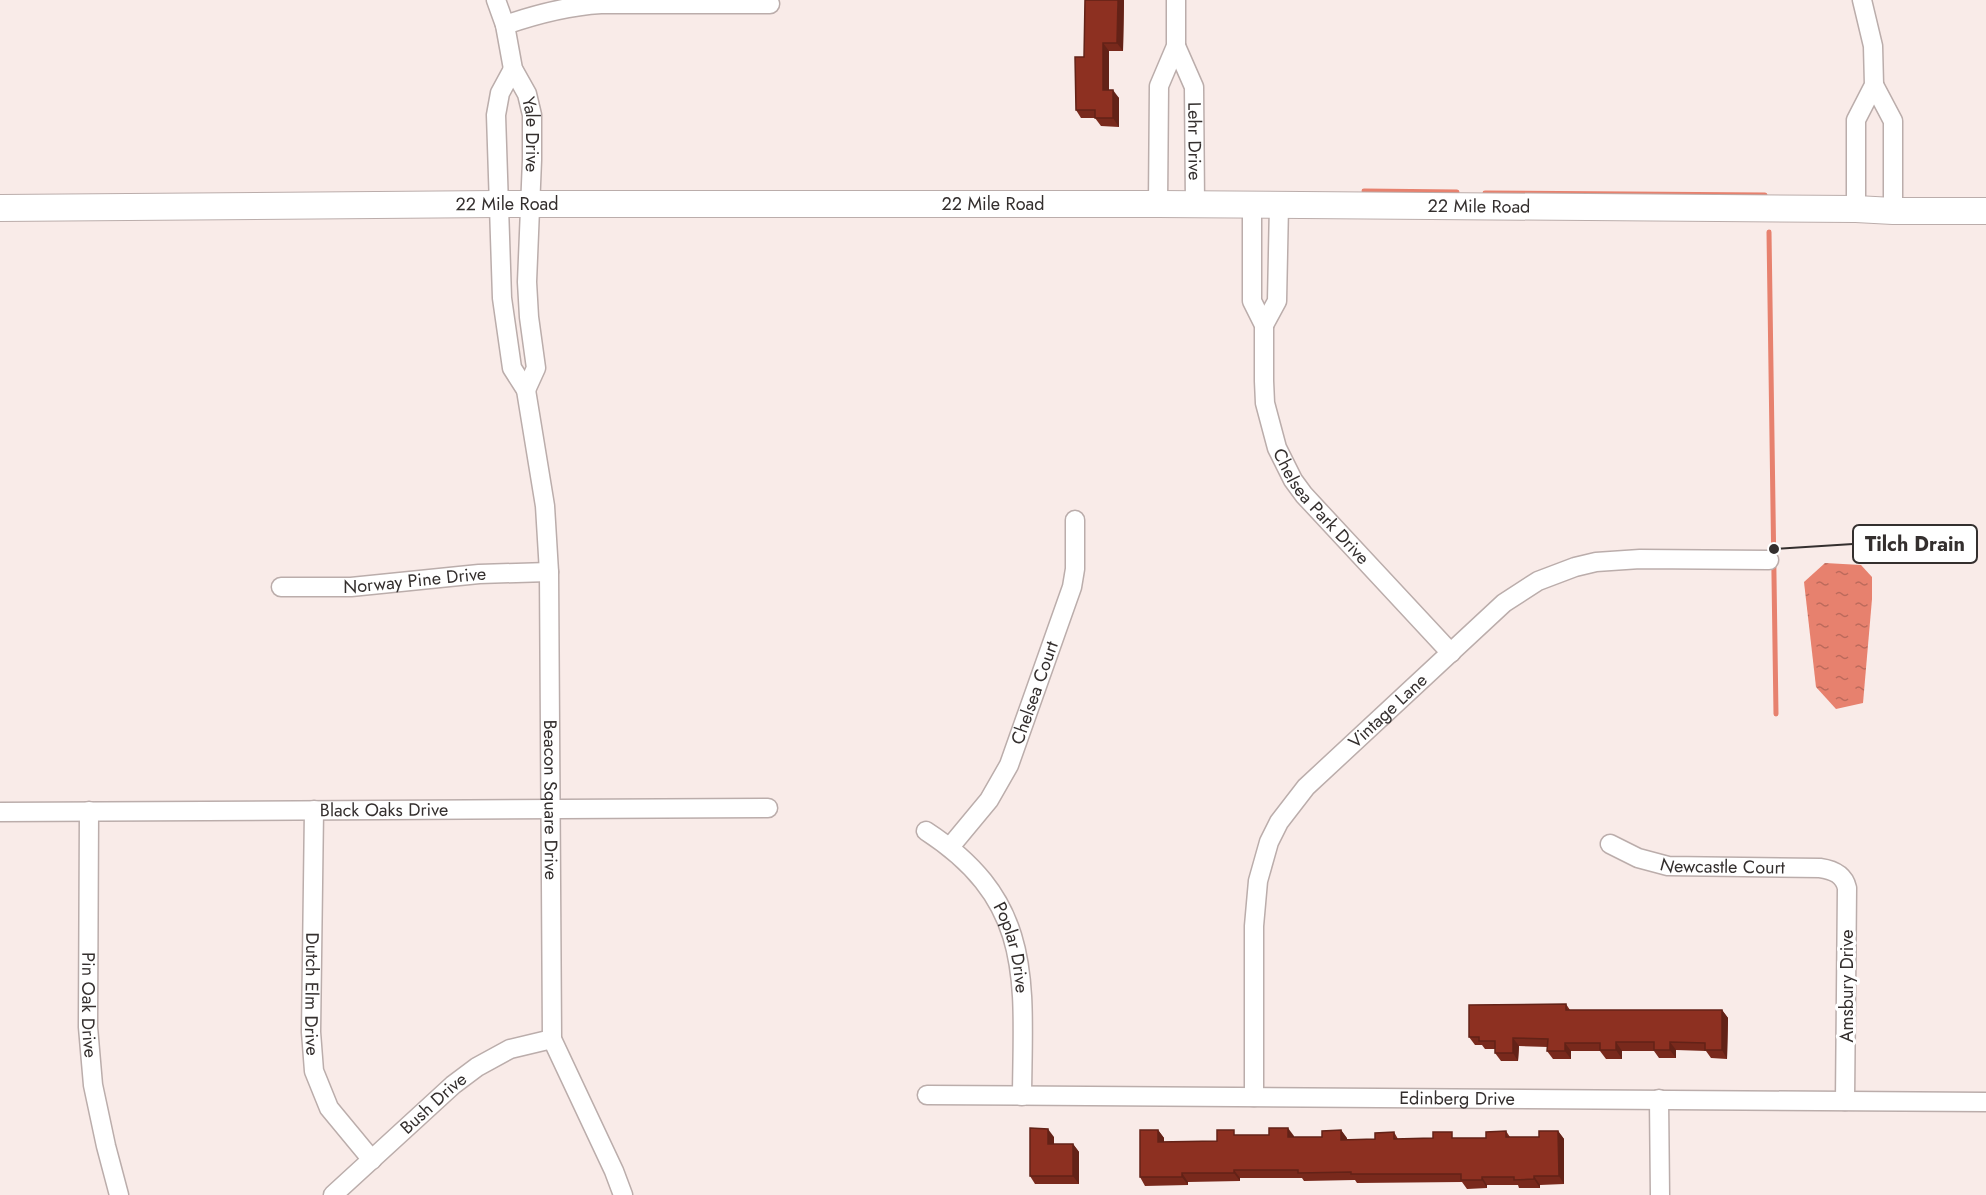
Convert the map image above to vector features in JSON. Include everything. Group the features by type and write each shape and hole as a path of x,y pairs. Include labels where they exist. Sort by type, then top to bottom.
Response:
{"street":[{"name":"Yale Drive","path":"496,0 505,25 513,69 527,94 532,115 529,204"},
{"name":"Lehr Drive","path":"1158,204 1159,86 1176,46 1176,0"},
{"path":"1862,0 1873,46 1874,84 1893,121 1893,211"},
{"path":"505,25 555,9 577,5 770,4"},
{"name":"Lehr Drive","path":"1176,46 1194,87 1195,205"},
{"name":"Yale Drive","path":"498,204 496,115 500,93 513,69"},
{"path":"1856,209 1856,120 1874,84"},
{"name":"22 Mile Road","path":"0,208 498,204 1158,204 1986,212"},
{"name":"Beacon Square Drive","path":"498,204 504,320 512,368 526,390 545,506 549,572 552,1039 623,1195"},
{"name":"Beacon Square Drive","path":"526,390 536,368 528,298 529,204"},
{"name":"Chelsea Park Drive","path":"1252,205 1252,301 1264,325 1265,403 1277,448 1304,495 1451,653"},
{"name":"Chelsea Park Drive","path":"1264,325 1277,301 1279,205"},
{"name":"Chelsea Court","path":"950,847 1000,784 1019,742 1072,586 1075,569 1075,520"},
{"name":"Vintage Lane","path":"1254,1097 1255,901 1258,881 1269,842 1279,822 1306,787 1504,603 1546,577 1596,562 1640,559 1769,560"},
{"name":"Norway Pine Drive","path":"281,587 351,587 460,575 549,572"},
{"name":"Black Oaks Drive","path":"0,812 768,808"},
{"name":"Dutch Elm Drive","path":"314,810 311,1032 314,1071 329,1108 372,1160"},
{"name":"Pin Oak Drive","path":"89,811 88,1027 93,1085 119,1195"},
{"name":"Poplar Drive","path":"926,831 950,847 980,877 992,893 1011,930 1021,973 1022,1096"},
{"name":"Newcastle Court","path":"1610,844 1638,858 1668,866 1820,868 1839,874"},
{"name":"Amsbury Drive","path":"1839,874 1847,888 1845,1101"},
{"name":"Bush Drive","path":"333,1195 453,1085 477,1067 510,1048 552,1039"},
{"name":"Edinberg Drive","path":"927,1095 1986,1102"},
{"path":"1659,1099 1659,1195"}],"water":[{"path":"1825,563 1861,565 1872,577 1863,703 1836,709 1816,687 1804,582"}],"building":[{"path":"1085,0 1118,0 1117,43 1103,43 1103,90 1113,90 1113,118 1095,118 1095,110 1076,110 1075,57 1084,57"},
{"path":"1566,1004 1566,1010 1722,1010 1722,1050 1705,1050 1705,1043 1670,1042 1670,1050 1654,1050 1654,1042 1616,1042 1616,1050 1600,1050 1600,1043 1565,1043 1565,1051 1547,1051 1548,1039 1513,1038 1513,1053 1495,1053 1495,1041 1479,1041 1479,1037 1469,1037 1469,1005"},
{"path":"1030,1128 1048,1129 1048,1144 1073,1144 1073,1176 1030,1176"},
{"path":"1269,1128 1288,1128 1288,1137 1322,1137 1322,1131 1341,1130 1341,1140 1375,1139 1375,1133 1394,1132 1394,1139 1433,1138 1433,1132 1452,1132 1452,1138 1486,1138 1486,1132 1506,1131 1506,1137 1539,1137 1539,1131 1558,1131 1559,1176 1534,1176 1534,1179 1514,1180 1514,1177 1482,1177 1482,1180 1461,1180 1461,1174 1351,1174 1351,1172 1298,1173 1298,1170 1234,1170 1234,1173 1182,1173 1182,1177 1140,1177 1140,1130 1158,1130 1158,1142 1217,1141 1217,1130 1234,1130 1234,1135 1269,1135"}],"waterway":[{"path":"1364,191 1457,192"},
{"path":"1485,193 1765,195 1765,198"},
{"path":"1769,232 1776,714"}],"place":[{"name":"Tilch Drain","path":"1774,549"}]}
